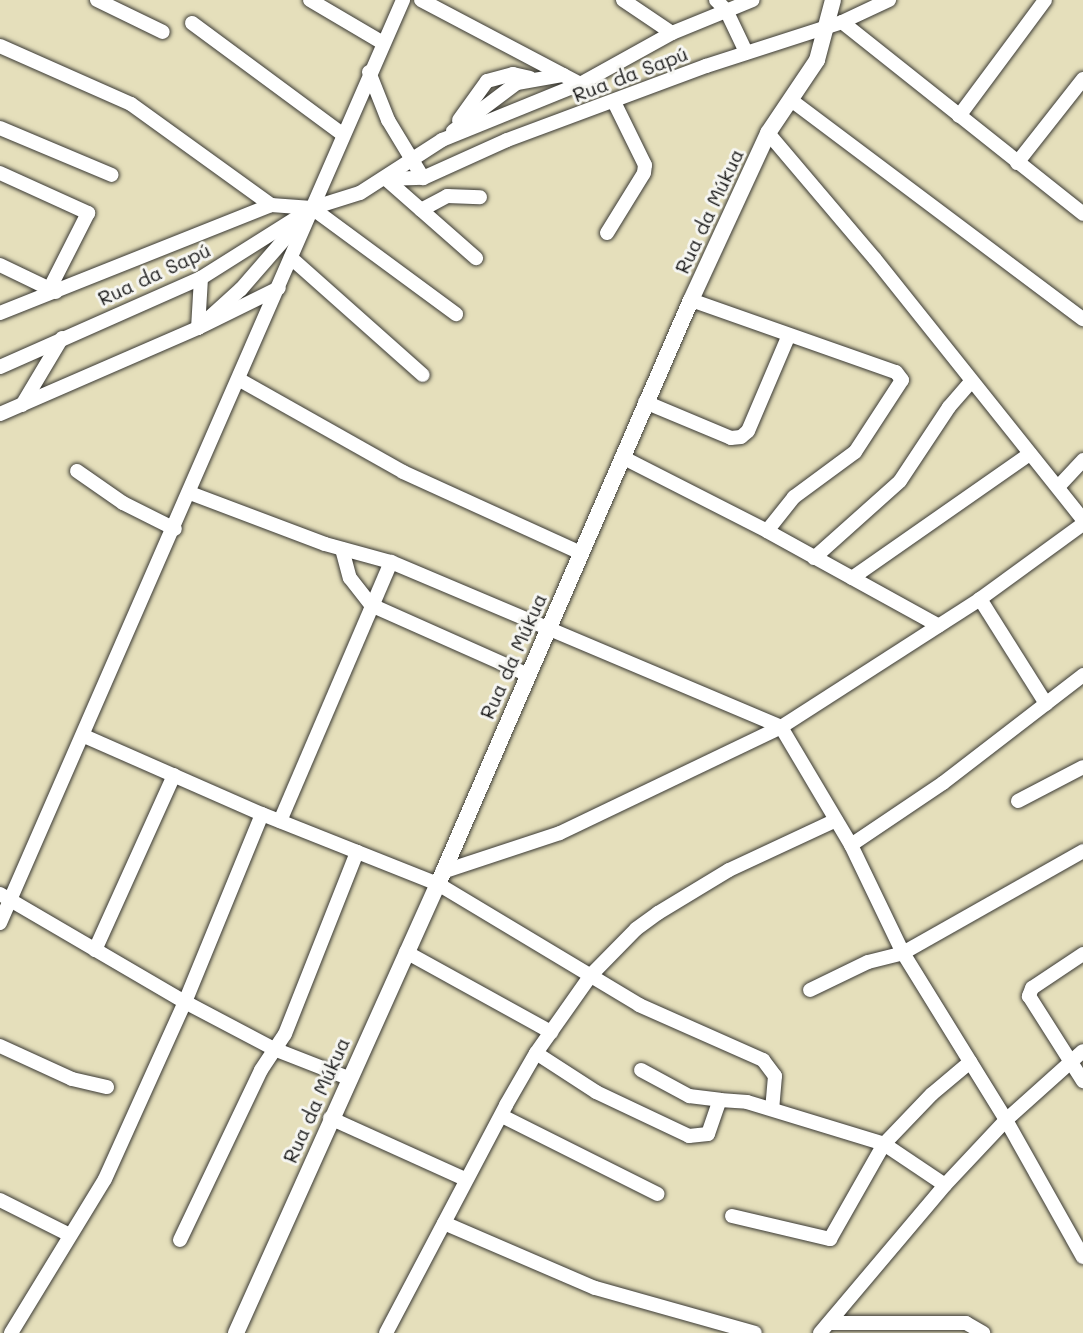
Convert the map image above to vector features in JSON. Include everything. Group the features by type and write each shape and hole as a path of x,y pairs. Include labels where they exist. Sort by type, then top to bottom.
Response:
{"street":[{"path":"97,0 163,32"},
{"path":"310,0 383,43"},
{"path":"0,923 5,897 84,736 240,380 342,134 403,0"},
{"path":"421,0 580,84"},
{"path":"623,0 672,33"},
{"name":"Rua da Sapú","path":"0,368 62,338 201,278 312,208 360,193 386,179 412,158 442,140 580,84 721,5 753,0"},
{"name":"Rua da Múkua","path":"236,1333 330,1118 440,878 526,674 549,630 645,402 691,300 768,133 817,60 835,24 833,0"},
{"name":"Rua da Sapú","path":"386,179 423,178 507,140 747,52 835,24 889,0"},
{"path":"959,116 1046,0"},
{"path":"721,5 747,52"},
{"path":"192,23 342,134"},
{"path":"835,24 1017,162 1080,206"},
{"path":"0,46 131,104 272,205"},
{"path":"369,72 388,120 423,178"},
{"path":"442,140 505,90 530,78 563,75"},
{"path":"1017,162 1083,79"},
{"path":"791,100 1083,319"},
{"path":"607,233 644,173 645,165 614,102"},
{"path":"0,128 112,175"},
{"path":"440,878 560,833 781,727 980,599 1083,522 1058,487 971,382 875,259 768,133"},
{"path":"0,173 88,213 53,290"},
{"path":"386,179 476,258"},
{"path":"421,210 447,196 480,197"},
{"path":"0,314 53,290 272,205 312,208 456,315"},
{"path":"198,328 241,289 312,208"},
{"path":"291,258 423,375"},
{"path":"0,266 53,290"},
{"path":"198,328 201,278"},
{"path":"0,414 198,328 279,288"},
{"path":"691,300 896,372 902,380 855,452 794,497 767,531"},
{"path":"645,402 731,438 741,437 748,431 789,335"},
{"path":"22,405 62,338"},
{"path":"240,380 403,472 581,553"},
{"path":"814,558 900,481 949,407 971,382"},
{"path":"852,578 1030,454"},
{"path":"622,457 767,531 939,626"},
{"path":"1058,487 1083,460"},
{"path":"77,471 123,502 175,529"},
{"path":"190,494 342,549 391,562 781,727 851,845 903,953 1006,1120 1083,1257"},
{"path":"342,549 351,578 371,605 526,674"},
{"path":"280,821 391,562"},
{"path":"980,599 1046,704"},
{"path":"851,845 943,783 1083,675"},
{"path":"84,736 262,814 357,852 440,878 639,1005 763,1060 776,1076 772,1108"},
{"path":"1018,801 1083,768"},
{"path":"95,950 174,775"},
{"path":"12,1333 105,1179 185,1002 262,814"},
{"path":"386,1333 465,1179 536,1053 591,975 636,929 667,908 729,870 836,820"},
{"path":"810,990 868,962 903,953 1083,851"},
{"path":"180,1240 274,1048 285,1034 357,852"},
{"path":"5,897 185,1002 274,1048 348,1078"},
{"path":"406,952 551,1032"},
{"path":"1083,954 1032,988 1029,996 1083,1081"},
{"path":"0,1046 72,1078 107,1087"},
{"path":"820,1333 831,1323 945,1185 1006,1120 1083,1051"},
{"path":"536,1053 596,1092 689,1136 708,1134 720,1100"},
{"path":"732,1216 827,1240 884,1144 932,1094 970,1062"},
{"path":"641,1070 688,1096 772,1108 884,1144 945,1185"},
{"path":"502,1116 658,1194"},
{"path":"330,1118 465,1179"},
{"path":"0,1200 70,1234"},
{"path":"444,1223 595,1288 755,1333"},
{"path":"831,1323 966,1323 983,1333"}]}
